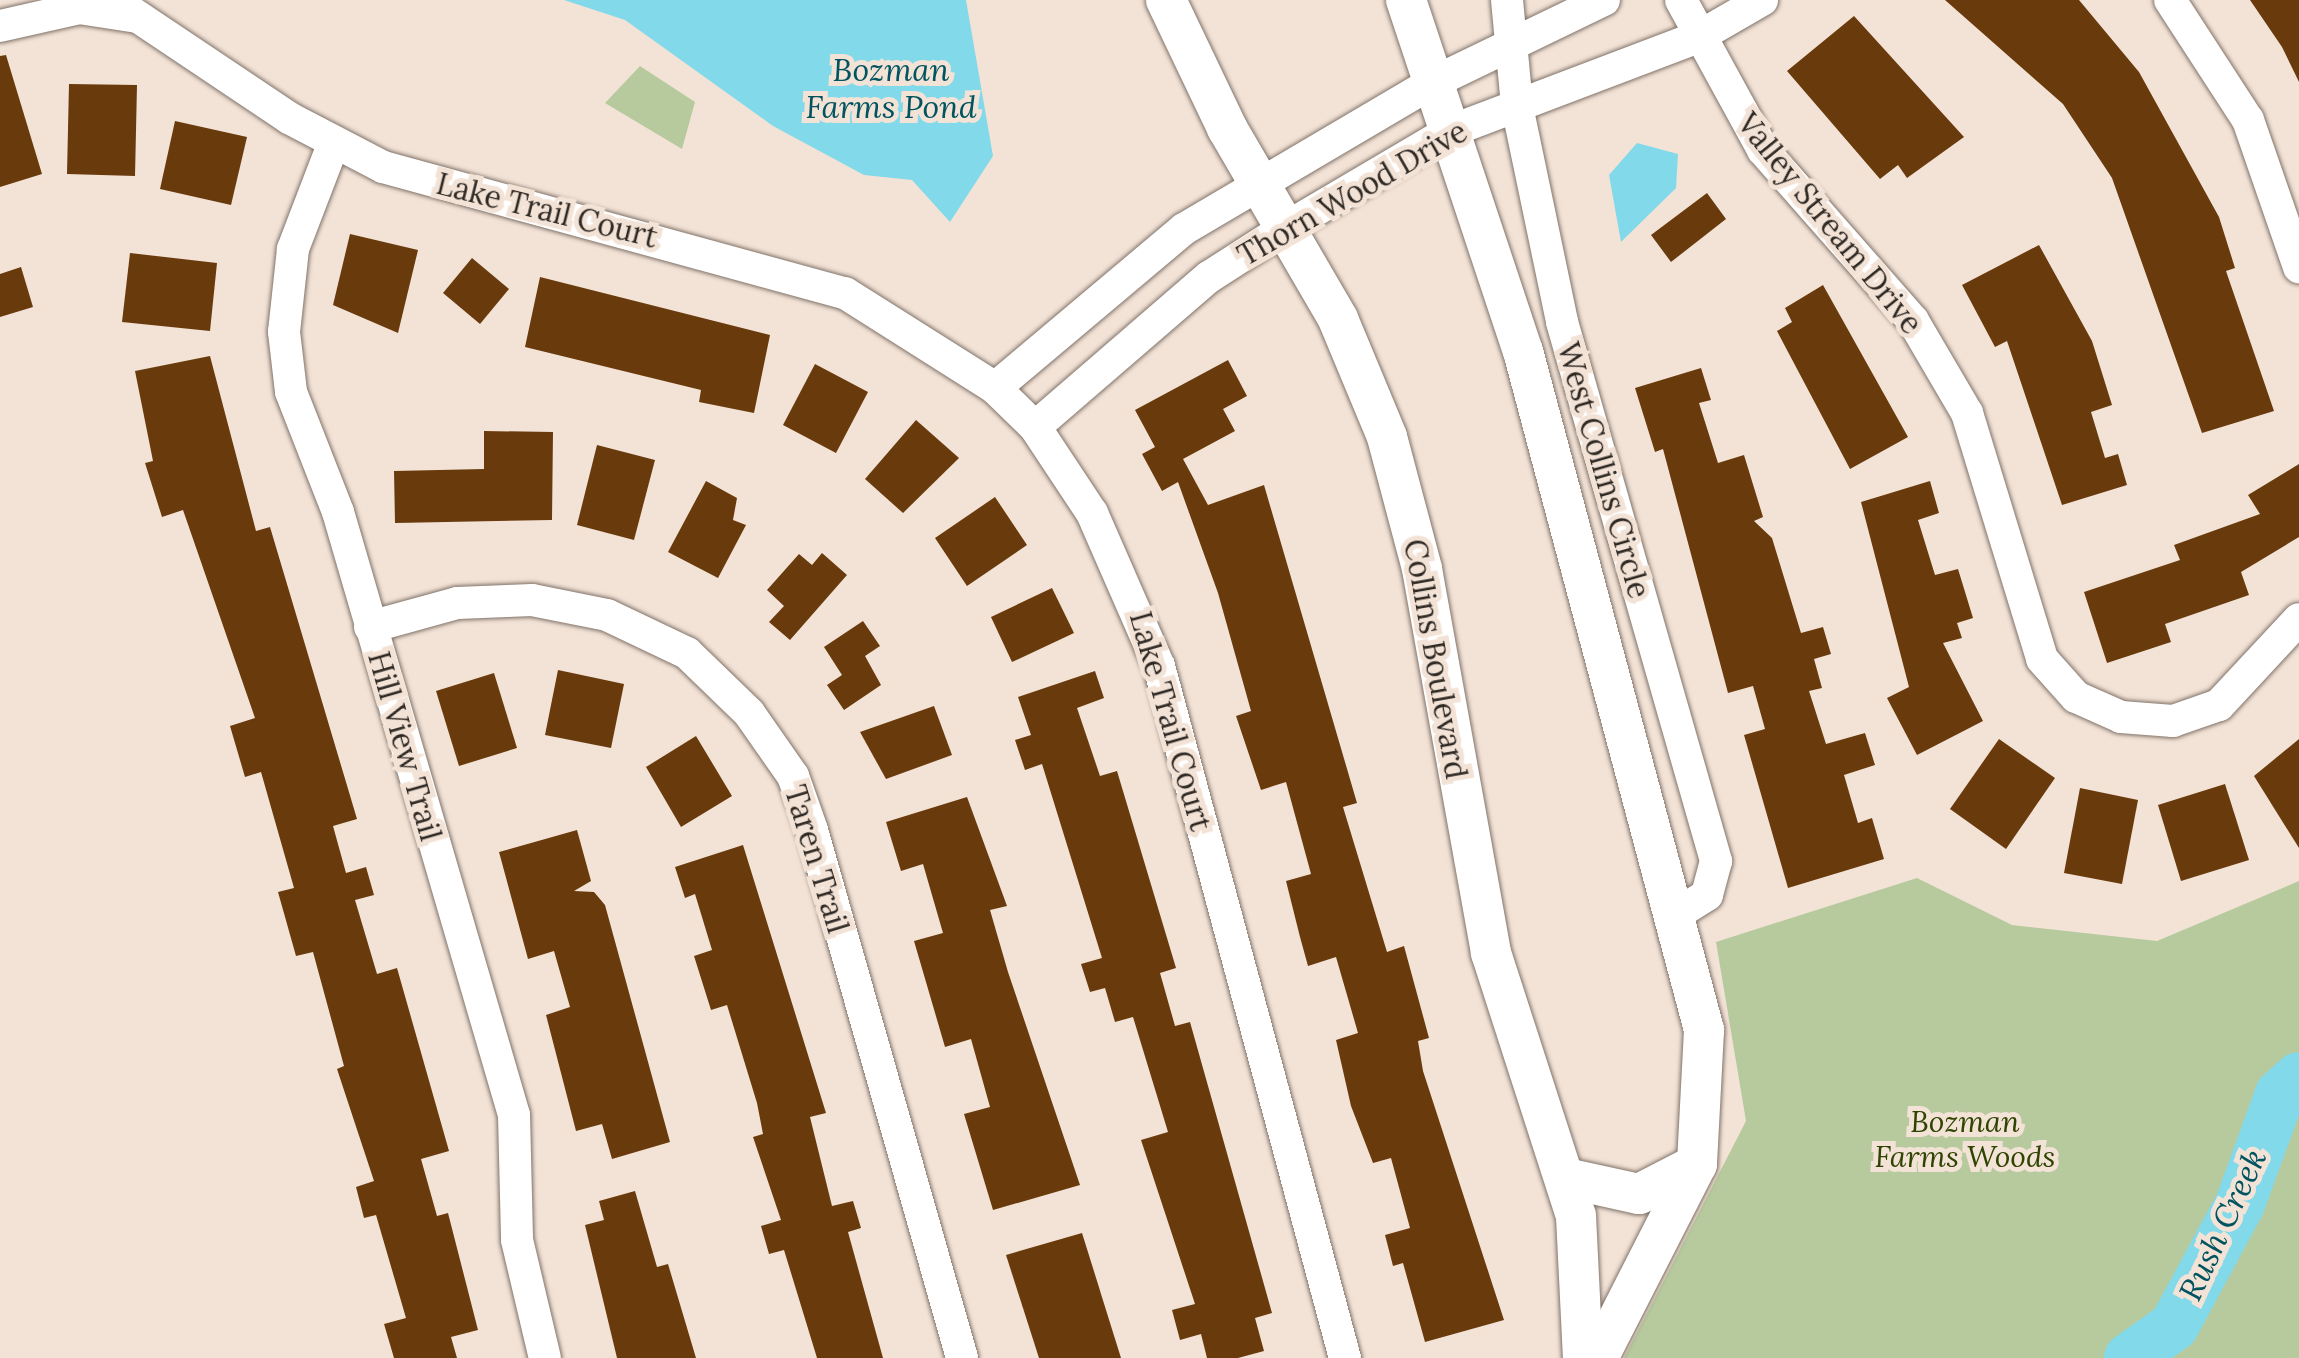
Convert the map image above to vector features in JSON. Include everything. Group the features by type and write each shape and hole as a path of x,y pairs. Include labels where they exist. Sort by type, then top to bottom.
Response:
{"street":[{"name":"Lake Trail Court","path":"112,0 146,18 334,142 444,186 845,293 995,388 1035,427 1092,513 1159,666 1345,1358"},
{"name":"Collins Boulevard","path":"1166,0 1259,183 1288,226 1356,355 1396,467 1491,953 1566,1178 1582,1246 1583,1358"},
{"path":"1406,0 1523,351 1674,916 1708,1067 1697,1164 1598,1358"},
{"name":"West Collins Circle","path":"1507,0 1515,42 1517,106 1572,358 1712,844 1706,895 1674,916"},
{"name":"Thorn Wood Drive","path":"995,388 1184,229 1432,83 1604,0"},
{"name":"Valley Stream Drive","path":"1680,0 1763,150 1912,321 1967,413 2042,659 2076,697 2121,717 2173,721 2219,704 2299,619"},
{"name":"Thorn Wood Drive","path":"1035,427 1209,277 1448,132 1698,37 1762,0"},
{"path":"2170,0 2248,120 2299,268"},
{"name":"Lake Trail Court","path":"0,26 79,8 146,18"},
{"name":"Hill View Trail","path":"334,142 294,249 284,332 291,392 370,627 514,1116 517,1240 546,1358"},
{"name":"Taren Trail","path":"370,627 457,603 532,600 607,615 687,652 749,713 793,776 812,830 962,1358"},
{"path":"1566,1178 1639,1194 1697,1164"}],"green space":[{"path":"640,66 695,102 682,149 605,103"},
{"name":"Bozman Farms Woods","path":"1917,878 2012,925 2157,941 2299,881 2299,1358 1624,1358 1746,1121 1716,942"}],"water":[{"name":"Bozman Farms Pond","path":"564,0 966,0 993,156 950,222 912,180 864,175 773,126 625,20"},
{"path":"1637,143 1678,154 1676,188 1621,242 1609,175"}],"building":[{"path":"1945,0 2079,0 2139,72 2219,217 2235,268 2226,271 2274,411 2202,433 2112,178 2063,104"},
{"path":"2250,0 2299,0 2299,82 2282,47"},
{"path":"1854,16 1964,137 1907,178 1898,165 1880,179 1787,71"},
{"path":"6,55 42,174 0,187 0,56"},
{"path":"69,84 137,85 135,176 67,174"},
{"path":"175,121 247,137 231,205 160,189"},
{"path":"1707,193 1726,219 1671,262 1651,235"},
{"path":"350,234 418,250 398,333 333,305"},
{"path":"2039,245 2092,341 2112,405 2091,412 2105,458 2118,454 2127,485 2062,505 2007,341 1995,347 1962,285"},
{"path":"130,253 217,263 210,331 122,322"},
{"path":"472,258 509,289 480,324 443,293"},
{"path":"21,267 33,307 0,317 0,274"},
{"path":"540,277 770,335 754,413 699,402 701,390 525,347"},
{"path":"1823,285 1908,437 1850,469 1777,331 1792,322 1785,308"},
{"path":"210,356 256,531 270,527 357,819 333,826 346,873 366,867 374,895 355,900 377,974 397,968 449,1151 421,1159 437,1216 448,1213 478,1330 451,1337 457,1358 394,1358 384,1324 406,1318 376,1215 364,1218 356,1187 374,1181 337,1069 344,1066 313,952 296,956 278,892 294,888 261,772 245,777 230,726 255,718 183,510 162,517 145,463 153,461 135,371"},
{"path":"1228,360 1247,396 1223,409 1235,431 1183,459 1208,505 1264,485 1357,803 1343,807 1387,952 1404,946 1429,1038 1418,1041 1423,1071 1504,1320 1425,1342 1403,1263 1393,1266 1385,1235 1410,1228 1391,1158 1373,1163 1351,1106 1336,1040 1358,1033 1336,957 1308,966 1286,881 1311,874 1286,782 1261,790 1236,716 1251,711 1218,593 1178,482 1162,491 1142,454 1155,447 1135,410"},
{"path":"815,364 868,392 836,453 783,425"},
{"path":"1701,368 1711,400 1699,403 1718,463 1744,455 1763,517 1754,521 1772,538 1801,633 1823,627 1831,654 1814,659 1822,688 1809,691 1826,744 1865,733 1875,765 1844,775 1858,823 1872,818 1884,859 1788,888 1744,735 1765,729 1753,686 1728,693 1663,449 1655,452 1635,388"},
{"path":"916,420 959,458 903,513 865,479"},
{"path":"484,431 553,432 552,520 395,523 394,471 484,469"},
{"path":"597,445 655,460 634,540 577,525"},
{"path":"2299,464 2299,537 2241,572 2249,595 2165,624 2171,642 2107,663 2084,592 2180,560 2174,545 2260,514 2248,495"},
{"path":"706,481 737,498 733,520 746,525 718,578 668,552"},
{"path":"1930,481 1939,513 1918,520 1935,575 1958,569 1973,618 1957,623 1962,638 1943,643 1983,721 1917,755 1887,698 1909,687 1861,502"},
{"path":"995,497 1027,545 967,586 935,538"},
{"path":"822,553 847,575 790,640 769,622 784,606 767,590 799,554 812,565"},
{"path":"1052,588 1074,633 1012,662 991,617"},
{"path":"863,621 880,646 865,656 881,685 844,710 827,685 842,675 824,647"},
{"path":"558,670 624,684 611,748 545,735"},
{"path":"1095,671 1104,698 1077,708 1100,776 1117,771 1176,968 1160,973 1175,1026 1190,1022 1272,1313 1255,1318 1264,1351 1238,1358 1207,1358 1201,1334 1180,1340 1172,1310 1195,1304 1141,1140 1168,1132 1133,1017 1115,1022 1105,988 1090,992 1081,964 1102,958 1042,764 1025,770 1015,740 1031,735 1018,697"},
{"path":"494,673 517,748 459,766 436,691"},
{"path":"934,706 952,755 886,779 860,732"},
{"path":"696,736 732,796 681,827 646,767"},
{"path":"1999,739 2055,778 2006,849 1950,809"},
{"path":"2299,739 2299,848 2254,776"},
{"path":"2225,784 2249,860 2181,881 2158,805"},
{"path":"2080,788 2138,800 2122,884 2064,873"},
{"path":"967,797 1007,906 990,910 1008,972 1080,1185 993,1210 964,1114 990,1107 971,1039 945,1047 914,941 943,933 923,864 901,871 886,822"},
{"path":"577,830 591,881 574,891 594,892 605,905 670,1142 612,1159 602,1124 576,1131 546,1015 570,1007 554,951 528,959 499,852"},
{"path":"743,845 826,1113 810,1117 832,1206 853,1201 861,1228 848,1232 883,1358 817,1358 784,1250 769,1254 761,1226 781,1220 753,1137 763,1134 757,1103 727,1005 711,1010 694,956 712,950 695,894 685,898 675,867"},
{"path":"635,1191 657,1267 668,1264 696,1358 617,1358 585,1225 604,1220 599,1201"},
{"path":"1082,1233 1121,1358 1039,1358 1006,1255"}],"waterway":[{"name":"Rush Creek","path":"2129,1358 2174,1326 2240,1204 2280,1094 2299,1077"}]}
